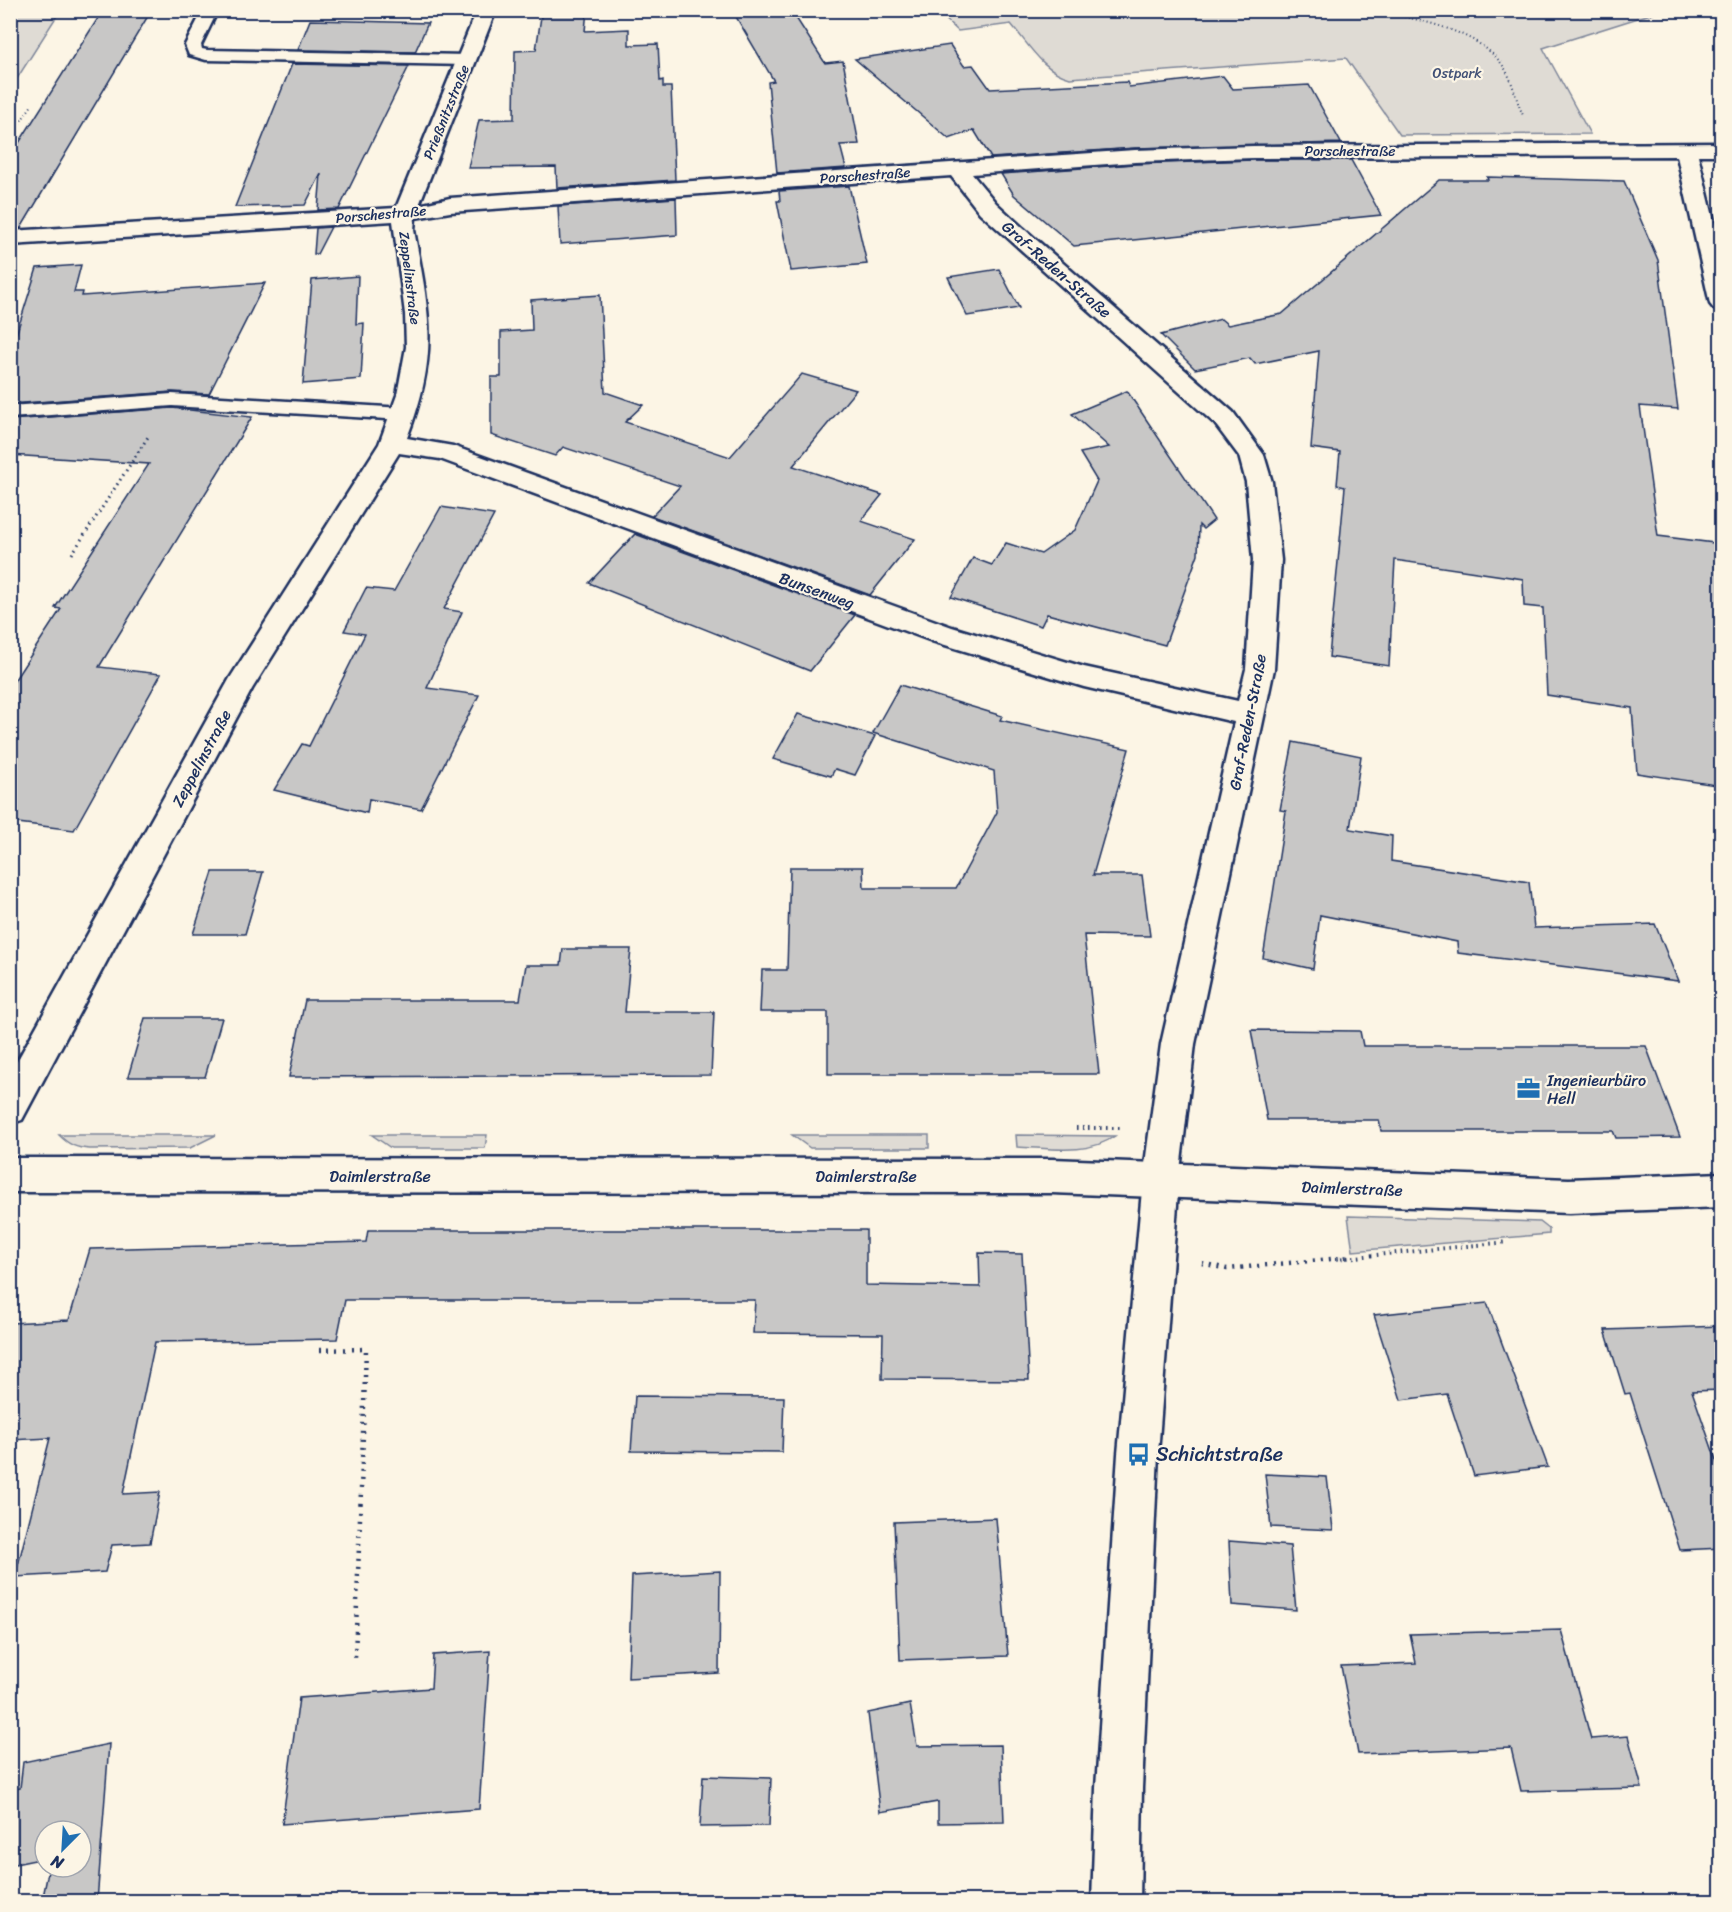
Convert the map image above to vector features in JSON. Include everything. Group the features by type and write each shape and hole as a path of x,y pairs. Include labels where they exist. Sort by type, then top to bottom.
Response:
{"street":[{"name":"Prießnitzstraße","path":"404,214 487,10"},
{"name":"Porschestraße","path":"10,238 404,214 450,205 1136,156 1229,153 1722,149"},
{"path":"1686,150 1722,304"},
{"name":"Graf-Reden-Straße","path":"957,169 988,208 1224,418 1251,455 1259,482 1267,560 1260,669 1178,1044 1161,1179"},
{"name":"Zeppelinstraße","path":"10,1109 240,685 392,444 404,414 416,363 417,327 402,230 404,214"},
{"name":"Bunsenweg","path":"392,444 444,452 870,610 1027,662 1250,715"},
{"name":"Daimlerstraße","path":"10,1175 1052,1176 1569,1196 1722,1190"},
{"path":"1116,1902 1119,1788 1137,1466 1161,1179"}],"lane":[{"path":"211,10 193,45 195,52 206,55 467,60"},
{"path":"10,412 172,400 404,414"}],"path":[{"path":"1373,10 1407,17 1448,31 1480,46 1501,63 1527,121 1555,150"},
{"path":"1407,17 1414,10"},
{"path":"10,137 32,105"},
{"path":"72,554 172,400"},
{"path":"1155,1250 1227,1269 1509,1242"},
{"path":"320,1350 366,1349 355,1658"}],"green space":[{"path":"10,11 60,11 11,88"},
{"name":"Ostpark","path":"937,11 1660,11 1543,48 1590,134 1400,135 1346,58 1070,78 1060,75 1044,63 1011,24 958,31"},
{"path":"59,1135 216,1135 190,1148 90,1149 73,1145"},
{"path":"372,1135 487,1135 485,1148 391,1148"},
{"path":"792,1135 929,1135 929,1148 810,1148"},
{"path":"1016,1135 1115,1136 1080,1149 1055,1149 1017,1147"},
{"path":"1348,1216 1540,1222 1549,1229 1549,1234 1353,1251"}],"building":[{"path":"542,10 587,10 585,31 629,29 629,45 658,44 660,81 663,80 663,87 671,87 675,180 557,188 556,167 468,168 479,120 514,119 515,51 536,50"},
{"path":"732,10 791,10 825,63 843,61 859,144 840,145 846,168 777,173 768,82 774,81"},
{"path":"100,15 148,16 21,228 10,229 10,157"},
{"path":"310,20 428,23 415,52 298,50"},
{"path":"950,45 964,66 973,65 990,89 1127,82 1129,87 1223,76 1233,89 1309,85 1341,143 1135,148 991,158 974,130 949,139 855,59"},
{"path":"292,64 409,66 339,209 318,210 321,174 305,205 235,207"},
{"path":"1253,160 1351,160 1381,215 1074,246 1014,195 1001,174 1135,164"},
{"path":"1487,177 1624,181 1658,260 1678,409 1640,406 1658,536 1722,544 1722,786 1637,773 1632,708 1547,695 1543,608 1524,606 1523,579 1395,560 1389,666 1329,657 1345,487 1337,485 1340,452 1311,448 1319,351 1255,364 1250,358 1195,369 1161,335 1221,319 1228,325 1282,314 1439,180 1488,180"},
{"path":"849,186 867,264 791,271 777,201 780,201 779,191"},
{"path":"676,198 677,235 560,244 558,206"},
{"path":"331,227 317,254 314,254 316,228"},
{"path":"81,265 74,292 83,292 82,296 265,283 209,394 172,392 10,404 10,354 37,268"},
{"path":"999,269 1019,308 967,316 948,277"},
{"path":"358,276 356,324 364,323 361,379 303,384 312,280"},
{"path":"600,295 605,392 643,405 625,422 730,457 802,374 856,390 793,466 882,495 861,521 915,539 870,595 652,516 680,486 563,447 555,456 491,435 491,377 501,377 501,332 532,330 531,300"},
{"path":"1127,391 1214,520 1203,529 1199,525 1198,554 1165,645 1047,614 1041,626 951,597 973,558 992,565 1006,543 1041,554 1075,530 1097,481 1080,453 1109,447 1072,414"},
{"path":"172,408 252,417 99,667 161,674 74,830 10,822 10,687 61,609 55,608 149,464 10,455 10,420"},
{"path":"441,507 494,515 444,609 462,612 427,688 479,695 421,809 369,799 367,813 274,790 302,744 309,746 365,634 344,631 366,588 394,591"},
{"path":"635,534 855,615 810,671 589,583"},
{"path":"900,685 1002,716 1000,720 1129,749 1093,875 1142,875 1150,936 1084,935 1099,1074 828,1074 828,1012 760,1012 762,970 787,970 790,867 863,867 864,888 956,888 997,812 994,771 873,733"},
{"path":"798,714 875,736 855,775 835,769 831,776 773,759"},
{"path":"1293,742 1361,756 1350,829 1392,836 1391,861 1529,882 1534,928 1655,924 1678,981 1458,953 1457,942 1320,915 1313,969 1263,958 1286,811 1280,810"},
{"path":"213,872 263,872 245,934 193,934"},
{"path":"563,949 631,949 625,1012 714,1012 711,1075 289,1077 305,1000 520,1000 526,965 561,965"},
{"path":"145,1018 222,1018 205,1077 128,1077"},
{"path":"1251,1030 1360,1031 1363,1046 1646,1046 1680,1137 1616,1138 1613,1131 1381,1131 1379,1120 1267,1120"},
{"path":"368,1230 866,1230 866,1285 980,1287 979,1253 1022,1254 1029,1380 882,1379 883,1334 753,1333 755,1300 345,1300 337,1339 155,1342 123,1494 160,1492 150,1543 112,1545 105,1572 15,1577 50,1438 10,1440 10,1323 69,1320 90,1249 366,1242"},
{"path":"1487,1303 1548,1467 1474,1476 1447,1394 1401,1400 1374,1315"},
{"path":"1722,1326 1722,1390 1692,1391 1722,1477 1722,1548 1680,1550 1630,1393 1625,1394 1605,1330"},
{"path":"635,1396 784,1397 782,1452 631,1451"},
{"path":"1265,1474 1327,1477 1333,1530 1271,1527"},
{"path":"996,1518 1008,1656 900,1660 894,1522"},
{"path":"1229,1541 1290,1546 1296,1610 1232,1605"},
{"path":"720,1571 719,1673 628,1678 632,1576"},
{"path":"1561,1630 1591,1739 1628,1736 1642,1788 1521,1791 1511,1748 1358,1754 1341,1666 1416,1663 1410,1634"},
{"path":"490,1651 479,1809 282,1824 299,1698 431,1688 433,1655"},
{"path":"910,1704 917,1746 1001,1745 1004,1822 938,1823 938,1802 880,1812 868,1713"},
{"path":"109,1744 97,1902 42,1902 47,1879 93,1879 93,1819 33,1819 33,1860 10,1865 10,1790 20,1788 23,1762"},
{"path":"703,1776 771,1778 769,1826 700,1827"}],"place":[{"name":"Ingenieurbüro Hell","path":"1529,1089"},
{"name":"Schichtstraße","path":"1138,1454"}]}
